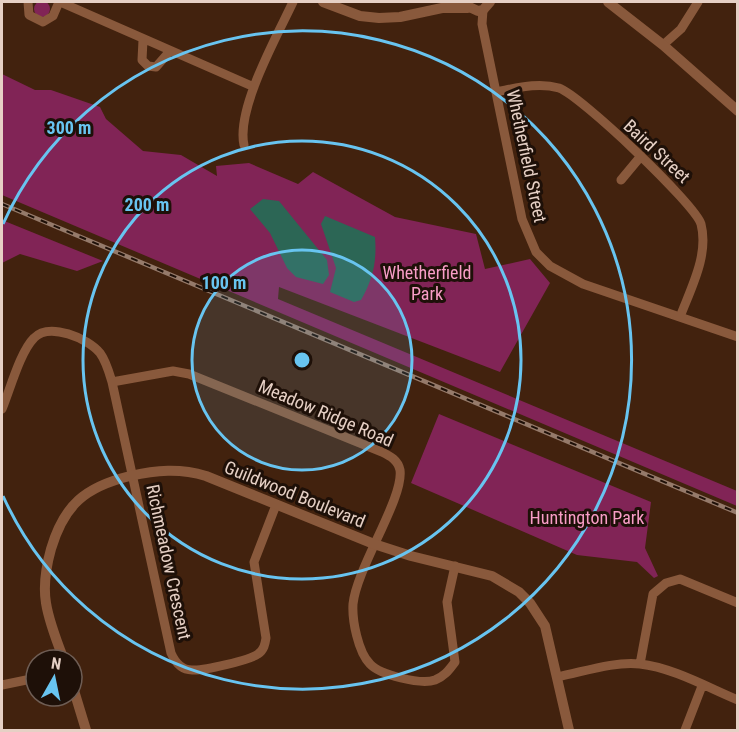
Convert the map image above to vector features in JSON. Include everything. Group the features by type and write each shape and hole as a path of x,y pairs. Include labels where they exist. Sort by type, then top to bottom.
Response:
{"street":[{"path":"28,2 29,15 43,22 53,16 59,2 254,87"},
{"path":"244,145 241,132 254,87 293,2"},
{"path":"323,2 360,16 379,18 400,17 446,5 475,6"},
{"path":"608,2 663,45 737,110"},
{"path":"663,45 681,28 698,2"},
{"name":"Whetherfield Street","path":"475,6 482,24 522,219 536,252 550,266 570,278 738,337"},
{"path":"143,40 142,60 148,66 156,68 170,51"},
{"name":"Baird Street","path":"496,92 534,84 561,88 641,156 690,205 700,222 703,237 699,264 680,317"},
{"path":"621,180 641,156"},
{"path":"2,409 32,339 39,333 49,330 93,345 102,355 112,382 133,476"},
{"name":"Meadow Ridge Road","path":"112,382 173,371 189,374 391,456 398,463 400,472 398,486 374,543 353,605 358,638 368,663 377,670 391,676 432,681 446,675 455,662 447,602 455,566"},
{"name":"Guildwood Boulevard","path":"60,648 46,603 44,585 56,532 64,515 92,490 108,481 170,470 194,472 411,556 492,576 519,592 530,603 545,626 569,730"},
{"name":"Richmeadow Crescent","path":"133,476 171,653 176,662 192,670 257,655 265,646 266,638 254,562 276,505"},
{"path":"640,664 653,594 666,583 680,579 738,603"},
{"path":"557,677 619,665 640,664 738,700"},
{"path":"2,685 24,680"},
{"path":"685,730 702,686"},
{"path":"79,708 86,730"}],"green space":[{"path":"39,1 45,1 50,9 48,15 39,17 34,12 34,6"},
{"name":"Whetherfield Park","path":"2,74 35,90 51,90 100,107 106,119 143,151 181,155 217,176 216,166 249,163 298,184 313,172 395,217 476,234 485,269 530,259 550,283 500,372 279,287 278,299 737,491 737,506 2,195"},
{"path":"2,220 103,261 77,271 20,254 2,263"},
{"name":"Huntington Park","path":"439,414 651,502 645,548 658,576 654,578 637,562 577,555 411,483"}],"water":[{"path":"263,199 279,201 327,260 329,275 323,284 296,277 287,268 270,233 250,209"},
{"path":"325,216 375,237 373,270 369,285 361,300 354,302 330,292 336,268 321,224"}],"railway":[{"path":"2,204 738,513"}]}
